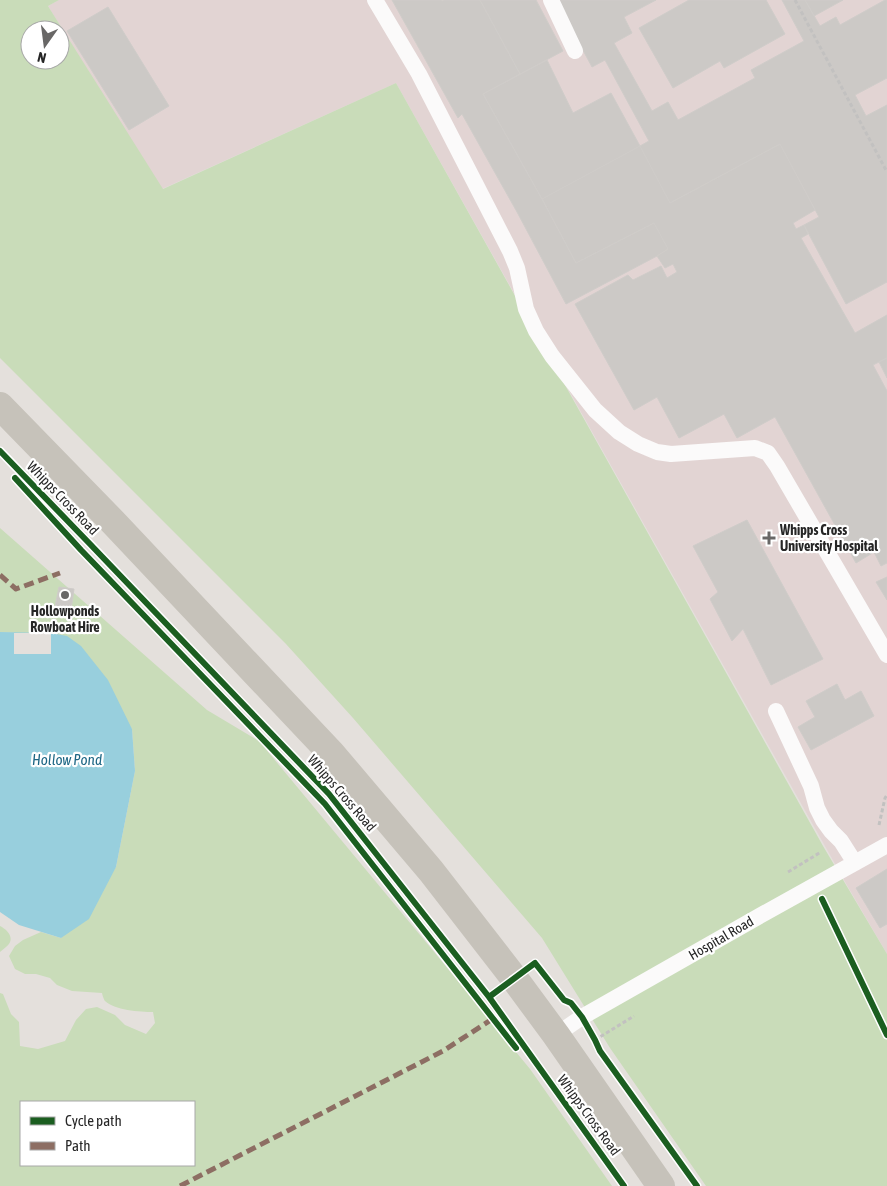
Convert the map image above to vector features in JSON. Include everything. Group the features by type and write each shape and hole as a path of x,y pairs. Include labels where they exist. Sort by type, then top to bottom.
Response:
{"main road":[{"name":"Whipps Cross Road","path":"0,406 113,522 331,753 431,871 556,1035 661,1186"}],"lane":[{"path":"375,0 419,74 510,251 517,268 526,309 536,331 552,356 595,410 619,432 638,444 657,452 671,454 755,448 768,453 887,656"},
{"path":"550,0 575,50"},
{"path":"776,711 811,786 817,808 823,820 841,841 855,863"},
{"name":"Hospital Road","path":"556,1035 582,1017 887,845"}],"path":[{"path":"796,0 887,172"},
{"path":"582,1017 598,1045"}],"shaded area":[{"name":"Whipps Cross University Hospital","path":"59,0 887,0 887,954 396,83 162,189 70,41 70,20 57,20 48,6"}],"green space":[{"path":"0,0 59,0 48,6 57,20 20,20 20,70 70,70 70,41 163,189 396,83 823,846 887,954 887,1186 706,1186 610,1048 542,938 353,718 286,644 0,358"},
{"path":"0,528 207,710 259,741 530,1069 612,1186 0,1186 0,993 3,994 11,1014 19,1022 20,1046 38,1049 65,1041 76,1020 86,1009 97,1007 115,1015 125,1025 146,1034 155,1023 153,1012 114,1007 105,1001 102,993 72,991 57,985 50,978 36,974 25,974 15,969 9,956 15,946 23,940 41,932 61,938 116,867 135,771 132,729 14,633 0,632"},
{"path":"0,926 8,932 11,938 9,944 0,952"}],"water":[{"name":"Hollow Pond","path":"0,632 51,633 67,636 81,646 108,680 132,729 135,771 116,867 89,919 61,938 19,925 0,912"}],"pier":[{"path":"14,633 51,633 51,654 14,654"}],"building":[{"path":"392,0 480,0 520,74 483,94 576,263 654,223 668,249 566,304 462,114 458,118"},
{"path":"480,0 536,0 563,51 520,74"},
{"path":"556,0 656,0 624,17 632,33 614,43 652,111 668,102 678,120 755,78 751,70 804,41 782,0 805,0 820,26 836,17 840,25 887,0 887,78 855,95 866,116 887,105 887,282 846,304 804,225 819,217 780,144 670,203 640,146 649,141 605,60 592,67"},
{"path":"689,0 766,0 785,34 724,68 720,61 673,88 639,28"},
{"path":"805,0 843,0 814,16"},
{"path":"108,7 169,106 129,130 70,36 70,29"},
{"path":"547,60 573,113 611,93 640,146 542,199 483,94"},
{"path":"780,144 815,210 793,223 796,229 804,225 808,234 801,238 855,333 887,315 887,358 873,365 887,391 887,563 881,566 874,552 856,563 775,417 737,438 724,414 679,438 657,397 634,410 575,304 628,275 633,280 661,266 667,278 677,272 673,264 665,268 657,256 668,249 654,223 576,263 542,199 640,146 670,203"},
{"path":"887,358 887,378 879,362"},
{"path":"747,520 823,659 771,685 743,629 732,641 710,599 718,592 693,546"},
{"path":"887,577 887,600 876,582"},
{"name":"Hollowponds Rowboat Hire","path":"59,587 74,589 71,610 55,607"},
{"path":"837,684 845,700 861,691 874,716 811,750 798,727 815,717 806,701"},
{"path":"887,869 887,924 880,928 856,888"}],"marked path":[{"path":"0,575 16,589 60,573"},
{"path":"180,1186 443,1051 497,1016"}],"cycle path":[{"path":"0,451 329,794 489,997 624,1186"},
{"path":"15,478 81,550 325,804 516,1048"},
{"path":"822,899 887,1035"},
{"path":"489,997 535,963 564,1000 571,1003 582,1017 600,1051 697,1186"}],"place":[{"name":"Whipps Cross University Hospital","path":"769,538"},
{"name":"Hollowponds Rowboat Hire","path":"65,595"}]}
